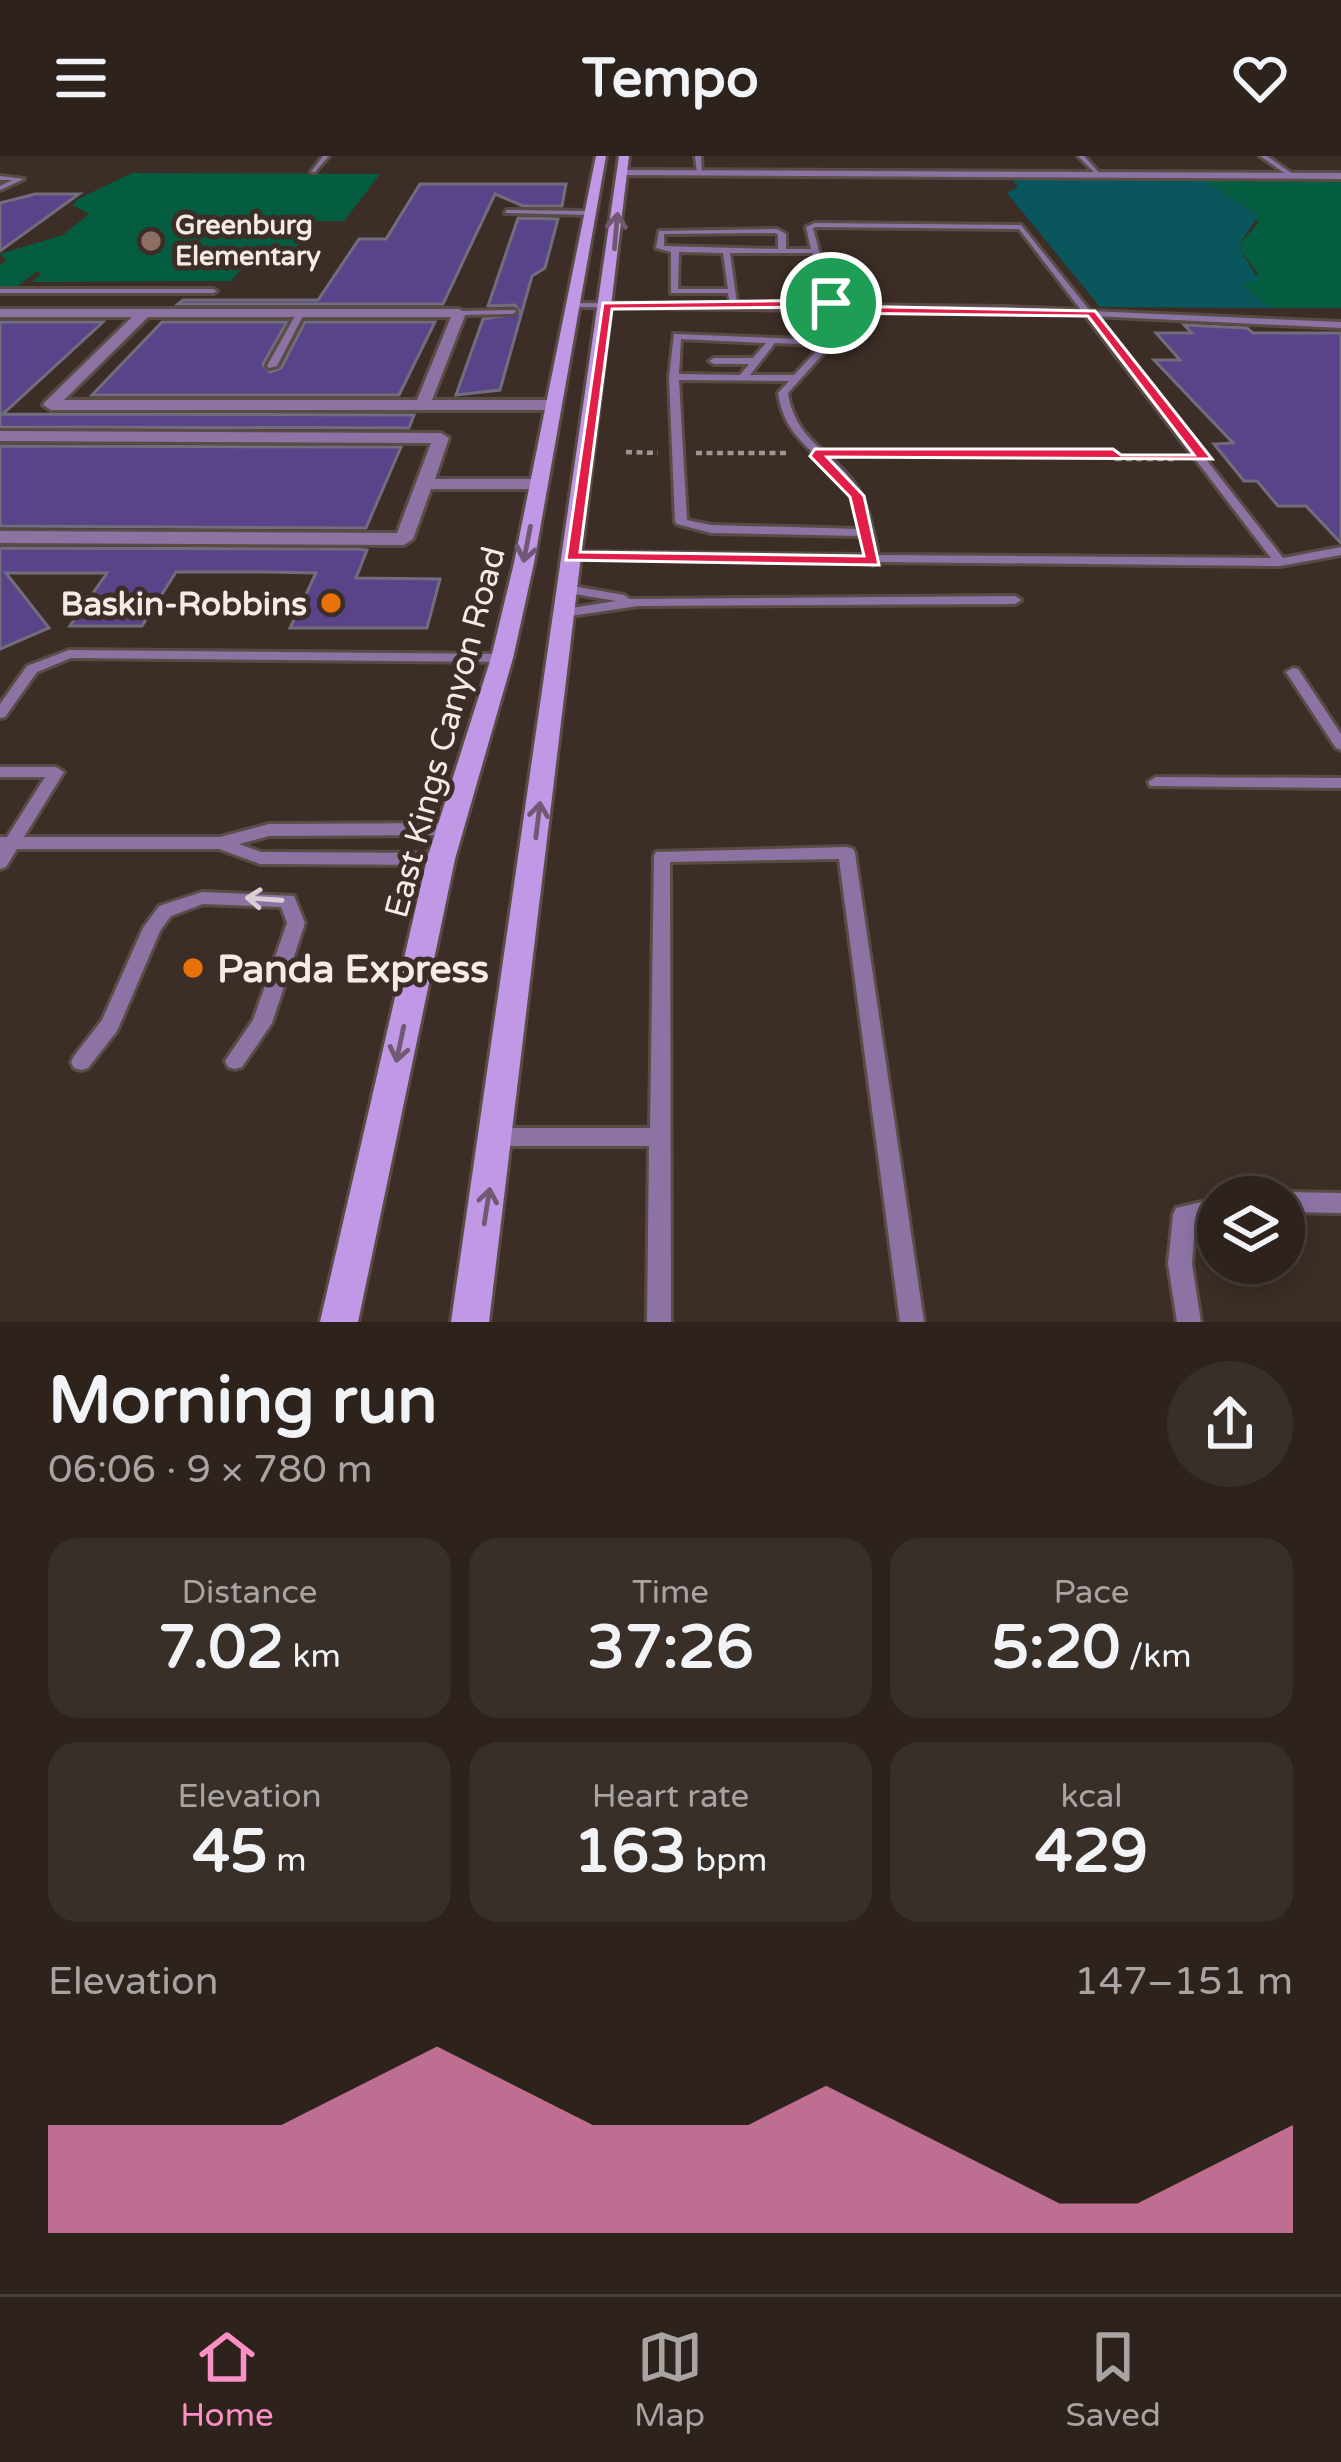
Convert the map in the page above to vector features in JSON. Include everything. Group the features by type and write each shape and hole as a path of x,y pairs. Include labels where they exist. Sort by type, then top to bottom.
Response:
{"main road":[{"name":"East Kings Canyon Road","path":"339,1322 448,829 502,658 601,156"},
{"path":"470,1322 624,156"}],"street":[{"path":"811,156 818,173"},
{"path":"987,156 1001,175"},
{"path":"1168,156 1193,175"},
{"path":"622,173 1341,176"},
{"path":"0,313 459,313 422,406"},
{"path":"145,313 52,405 551,405"},
{"path":"0,436 442,438 404,539 0,537"},
{"path":"424,484 539,484"}],"lane":[{"path":"313,171 326,156"},
{"path":"698,156 700,173"},
{"path":"1081,156 1100,175"},
{"path":"1263,156 1291,176"},
{"path":"0,178 21,179 0,188"},
{"path":"496,208 524,213"},
{"path":"507,212 589,212"},
{"path":"873,561 857,496 799,439 783,411 782,393 836,335 808,227 823,224 1021,226 1280,562"},
{"path":"782,251 782,234 777,231 661,232 660,248 674,250 726,250 782,251 816,251"},
{"path":"674,250 674,291 832,306"},
{"path":"726,250 733,297"},
{"path":"0,291 213,291"},
{"path":"607,305 733,297"},
{"path":"570,305 832,306 1341,325"},
{"path":"459,313 512,312"},
{"path":"272,366 300,314"},
{"path":"830,343 677,336 674,377 681,522 693,527 866,532"},
{"path":"714,345 771,342"},
{"path":"743,377 771,342"},
{"path":"715,361 756,361"},
{"path":"674,377 795,378"},
{"path":"571,556 1280,562 1341,551"},
{"path":"566,601 1015,600"},
{"path":"566,601 638,602"},
{"path":"0,714 32,669 70,654 502,658"},
{"path":"1293,671 1341,745"},
{"path":"0,772 56,772 6,843 0,863"},
{"path":"1156,782 1341,783"},
{"path":"6,843 220,843 269,830 448,829"},
{"path":"220,843 260,858 441,859"},
{"path":"659,1322 662,856 847,853 912,1322"},
{"path":"81,1062 110,1025 152,928 165,911 202,898 288,901 296,923 262,1023 235,1061"},
{"path":"498,1137 660,1137"},
{"path":"1305,1202 1341,1203"},
{"path":"1190,1322 1180,1264 1184,1215 1197,1212"}],"path":[{"path":"626,452 1113,453 1116,459 1205,459"}],"green space":[{"name":"Greenburg Elementary","path":"132,173 380,174 344,221 317,221 285,261 248,261 231,281 32,282 42,273 36,272 16,287 0,287 0,265 7,260 0,254 63,235 89,214 73,205 78,199"},
{"path":"1201,178 1341,179 1341,308 1270,308 1241,284 1258,274 1238,246 1258,223 1254,213"}],"water":[{"path":"1201,178 1258,216 1238,246 1258,279 1242,285 1270,308 1100,307 1007,193 1018,187 1012,179"}],"building":[{"path":"420,184 566,184 562,206 523,206 495,194 443,304 178,304 183,300 318,300 359,239 386,239"},
{"path":"35,194 79,194 0,251 0,203"},
{"path":"518,218 558,219 545,268 532,276 500,390 456,395 483,319 520,313 515,305 488,306"},
{"path":"0,322 103,322 3,414 414,415 409,428 0,427"},
{"path":"162,322 287,322 263,364 270,372 281,368 305,322 435,322 399,395 92,395"},
{"path":"1184,325 1247,328 1253,333 1341,333 1341,543 1306,506 1278,506 1257,481 1244,481 1214,444 1233,443 1154,360 1180,360 1156,333 1192,333"},
{"path":"0,446 401,447 366,528 0,526"},
{"path":"0,548 356,549 367,550 356,578 440,579 427,628 290,628 316,573 266,572 176,572 142,626 70,626 107,573 6,573 49,628 0,649"}],"place":[{"name":"Greenburg Elementary","path":"151,241"},
{"name":"Baskin-Robbins","path":"331,603"},
{"name":"Panda Express","path":"193,968"}],"route":[{"path":"831,303 832,309 1091,313 1205,459 1116,459 1113,453 815,453 857,496 873,561 571,556 607,305 831,303"}]}
